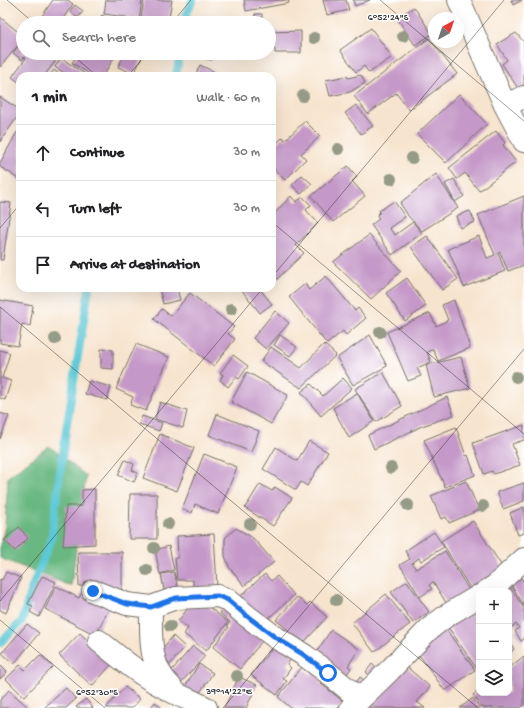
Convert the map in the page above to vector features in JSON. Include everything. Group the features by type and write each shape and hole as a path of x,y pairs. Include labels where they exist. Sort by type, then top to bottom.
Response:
{"street":[{"path":"459,0 514,101 524,141"},
{"path":"491,588 524,558"},
{"path":"93,591 127,604 151,607 176,598 218,596 228,600 275,637 304,655 328,673 355,704 428,630 446,616 476,598"},
{"path":"151,607 151,648 156,666 167,684 181,696"},
{"path":"99,641 128,664 161,686 206,708"}],"green space":[{"path":"49,446 86,476 71,586 0,558 0,547 5,527 8,477"}],"building":[{"path":"53,0 68,0 73,4 65,16 42,16"},
{"path":"106,0 142,0 139,16 118,16 104,14"},
{"path":"144,0 172,0 169,16 141,16"},
{"path":"244,0 288,0 289,3 246,11"},
{"path":"323,0 346,0 349,10 327,15"},
{"path":"353,0 370,0 355,6"},
{"path":"511,0 522,0 513,5"},
{"path":"75,5 83,11 79,16 76,16 70,11"},
{"path":"414,7 428,28 428,37 415,45 397,18"},
{"path":"255,14 262,14 262,16 255,16"},
{"path":"0,17 16,30 16,48 0,67"},
{"path":"371,28 392,57 369,73 364,66 356,72 340,50"},
{"path":"301,31 301,53 276,53 276,32"},
{"path":"516,33 523,41 524,40 524,91 521,93 502,64 507,60 497,44"},
{"path":"428,39 428,48 437,48 457,74 409,110 396,93 368,114 354,96"},
{"path":"25,60 56,60 47,72 16,72 16,80 12,77"},
{"path":"60,60 64,60 82,72 63,72 55,67"},
{"path":"74,60 113,60 105,72 87,72 72,63"},
{"path":"122,60 141,60 135,72 129,72 118,67"},
{"path":"200,65 215,72 197,72"},
{"path":"361,75 365,83 350,92 330,96 326,80"},
{"path":"459,94 487,124 446,163 417,134"},
{"path":"0,97 16,107 16,119 0,142"},
{"path":"356,105 373,126 361,134 345,113"},
{"path":"305,121 320,136 301,154 306,159 285,180 276,171 276,144 283,137 285,140"},
{"path":"496,131 505,143 503,145 516,162 479,191 465,173 457,179 449,168"},
{"path":"16,134 16,178 0,167 0,163"},
{"path":"348,166 357,177 352,181 365,196 333,222 311,196"},
{"path":"436,174 458,208 422,231 409,217 400,203"},
{"path":"302,175 312,184 301,194 292,185"},
{"path":"454,179 464,196 455,202 445,184"},
{"path":"291,196 296,202 303,197 311,205 306,210 318,223 296,245 304,253 276,280 276,212"},
{"path":"524,196 524,265 508,271 500,252 498,253 505,271 464,287 448,249 479,236 487,258 495,255 478,215"},
{"path":"394,201 405,217 389,228 395,235 413,222 422,233 392,255 371,225 379,219 377,215 380,212 379,211"},
{"path":"0,202 11,203 3,260 0,260"},
{"path":"470,211 475,222 460,228 456,216"},
{"path":"369,235 401,271 371,299 333,262"},
{"path":"427,236 458,279 442,290 411,247"},
{"path":"326,276 355,311 358,308 366,318 346,335 343,331 327,344 289,297 305,284 309,290"},
{"path":"407,278 426,306 405,321 386,293"},
{"path":"160,292 178,292 180,300 163,304"},
{"path":"243,292 262,292 272,304 260,313"},
{"path":"190,293 234,327 228,334 235,339 214,366 154,319 162,309 171,316"},
{"path":"0,300 33,306 30,326 22,324 18,346 0,343"},
{"path":"454,300 470,348 438,361 433,349 427,352 431,362 417,368 421,376 408,381 387,332 430,313 436,326 448,320 442,305"},
{"path":"275,311 289,323 266,349 253,338"},
{"path":"280,335 297,347 290,356 274,345"},
{"path":"370,335 387,366 353,385 337,358"},
{"path":"136,344 169,357 146,411 130,405 133,397 116,389"},
{"path":"324,344 336,355 301,388 261,361 271,347 301,368"},
{"path":"101,349 113,350 113,369 101,368"},
{"path":"0,350 10,353 2,378 11,381 5,400 0,398"},
{"path":"233,355 248,366 239,379 236,377 228,387 220,380 223,375 220,373"},
{"path":"461,357 470,388 434,397 426,365"},
{"path":"247,372 288,395 271,424 231,402"},
{"path":"383,372 402,406 376,422 355,389"},
{"path":"343,378 352,388 321,416 301,392 311,384 323,396"},
{"path":"89,381 111,387 107,400 85,394"},
{"path":"357,393 374,421 349,438 333,408"},
{"path":"447,397 454,415 422,426 374,449 368,435"},
{"path":"160,402 187,411 183,428 155,419"},
{"path":"0,413 9,416 0,439"},
{"path":"217,414 259,431 251,452 209,435"},
{"path":"142,416 162,423 159,431 139,424"},
{"path":"524,425 524,440 512,444 520,465 494,474 492,471 484,474 473,443"},
{"path":"456,427 466,456 468,455 475,475 445,487 424,440"},
{"path":"160,434 194,448 177,491 143,478"},
{"path":"309,441 328,452 307,486 301,482 296,490 263,469 276,447 297,461"},
{"path":"204,454 237,467 218,514 195,504 192,513 182,509"},
{"path":"125,460 134,464 132,470 138,473 134,482 118,475"},
{"path":"466,481 479,510 449,523 446,517 441,519 431,496"},
{"path":"524,483 524,501 503,509 497,492"},
{"path":"260,484 272,491 275,487 292,498 273,526 245,508"},
{"path":"95,489 95,544 63,546 66,506 82,506 82,490"},
{"path":"130,494 157,494 157,539 129,539"},
{"path":"524,507 524,533 518,535 510,513"},
{"path":"473,521 503,568 470,588 441,541"},
{"path":"19,527 28,538 15,551 4,540"},
{"path":"236,528 253,538 274,562 244,586 229,567 225,556 225,538"},
{"path":"434,532 444,547 421,561 419,558 412,563 416,569 445,551 469,590 447,604 433,582 429,585 432,589 420,597 400,565 410,559 405,551"},
{"path":"214,534 217,587 193,588 193,580 177,580 175,558 178,558 177,536"},
{"path":"169,546 174,570 160,574 155,550"},
{"path":"78,552 122,552 122,592 90,586 79,586"},
{"path":"6,572 21,578 6,613 0,610 0,579 2,580"},
{"path":"174,572 179,592 165,595 161,574"},
{"path":"518,572 524,583 524,606 507,578"},
{"path":"265,574 271,581 277,576 294,595 261,625 235,601"},
{"path":"42,576 56,582 39,617 30,612 33,606 28,604"},
{"path":"407,581 429,612 413,623 391,592"},
{"path":"507,583 510,588 500,588"},
{"path":"56,586 79,598 82,592 110,606 96,635 45,609"},
{"path":"512,590 524,608 524,639 521,641 515,631 519,628 516,624 512,627"},
{"path":"386,594 410,624 374,652 352,623"},
{"path":"297,597 307,605 310,602 327,617 299,648 283,634 287,629 276,620"},
{"path":"193,602 202,608 205,604 228,622 206,651 184,634 188,628 178,621"},
{"path":"227,604 266,636 240,669 213,647 229,627 227,626 230,622 220,613"},
{"path":"476,604 476,668 446,624"},
{"path":"27,624 39,633 14,664 2,653"},
{"path":"445,628 475,670 445,691 415,649"},
{"path":"331,630 359,649 348,666 351,668 343,680 312,659"},
{"path":"80,633 112,664 92,686 59,655"},
{"path":"173,636 185,647 167,668 155,657"},
{"path":"277,642 294,656 287,664 291,668 283,679 287,681 277,695 251,675"},
{"path":"193,646 205,656 177,687 166,677"},
{"path":"40,655 53,667 24,697 6,679 20,665 25,670"},
{"path":"524,656 524,705 520,708 483,708 473,695 476,692 476,696 512,696 512,666"},
{"path":"401,662 430,687 417,702 425,708 371,708 366,704"},
{"path":"199,664 213,673 197,697 184,688"},
{"path":"372,664 378,669 371,677 366,672"},
{"path":"0,665 7,672 0,679"},
{"path":"302,667 311,675 318,668 327,675 320,683 344,702 339,708 291,708 278,697"},
{"path":"239,677 257,685 246,708 224,708"},
{"path":"360,677 368,683 363,689 356,683"},
{"path":"125,687 140,699 132,708 106,708"},
{"path":"66,688 76,699 66,708 44,708"},
{"path":"9,690 29,708 0,708 0,700"},
{"path":"473,698 480,708 460,708"},
{"path":"86,699 93,708 76,707"},
{"path":"155,702 162,708 150,708"}],"waterway":[{"path":"186,16 193,0"},
{"path":"177,72 179,60"},
{"path":"0,643 22,621 32,587 51,540 66,430 88,292"}],"route":[{"path":"93,591 127,604 151,607 176,598 218,596 228,600 275,637 304,655 328,673"}]}
